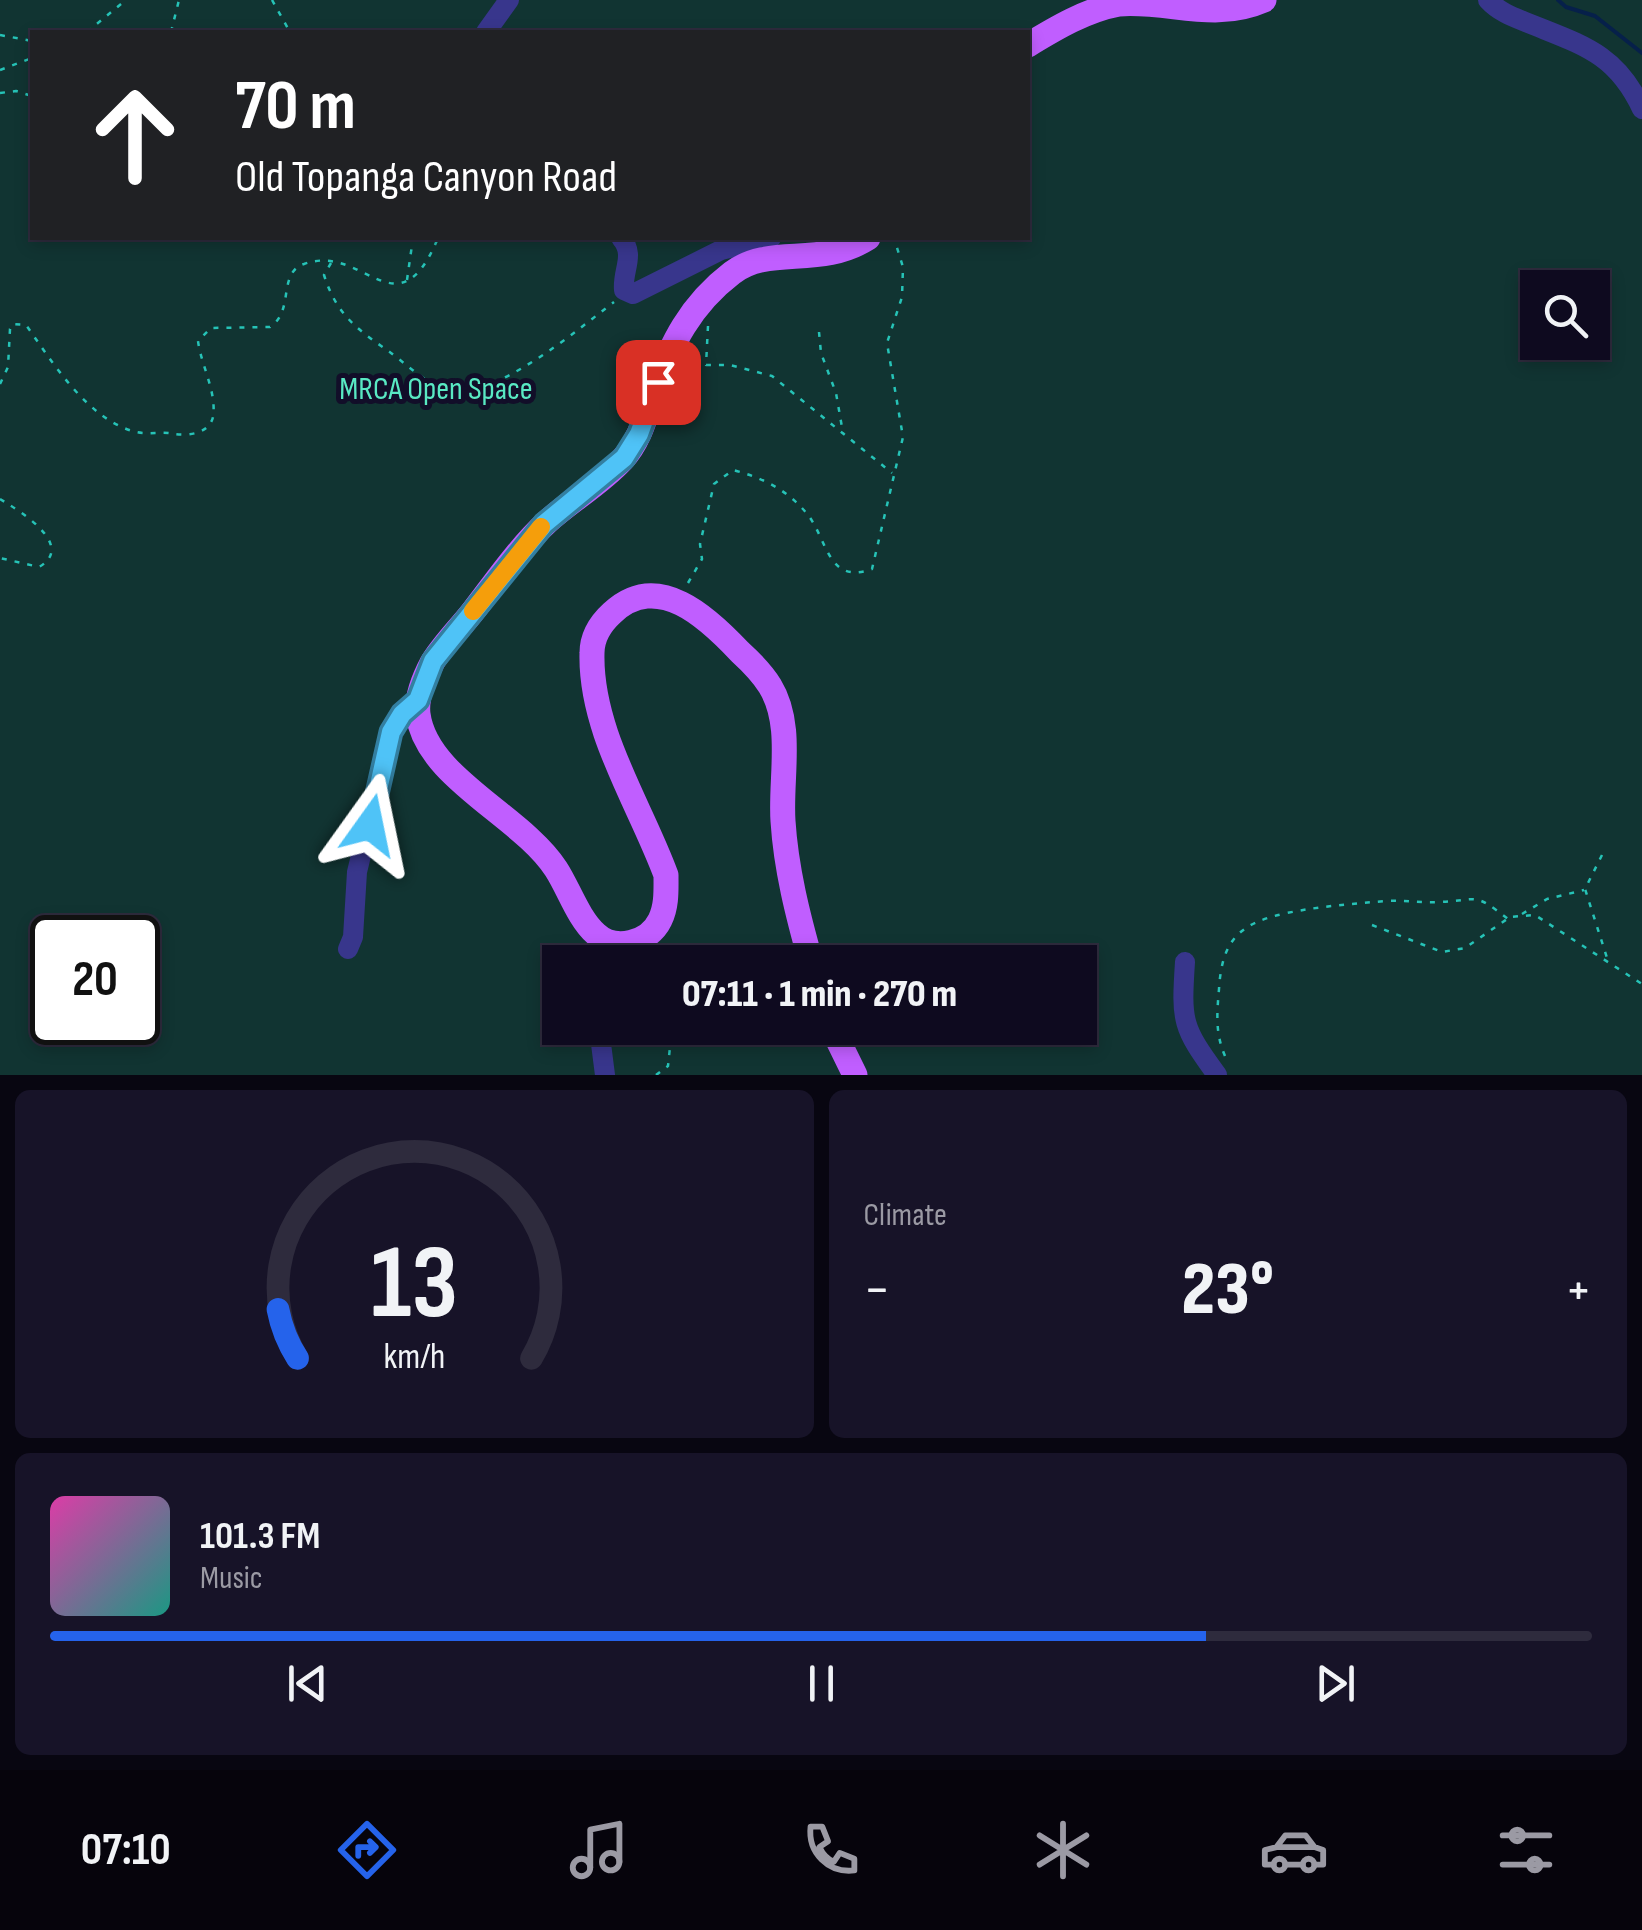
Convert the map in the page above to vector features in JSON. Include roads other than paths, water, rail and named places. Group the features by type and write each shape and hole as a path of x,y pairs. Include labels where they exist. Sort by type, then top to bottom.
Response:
{"main road":[{"path":"1030,43 1076,18 1119,4 1155,3 1233,11 1264,0"},
{"path":"602,945 534,841 454,775 426,740 418,716 418,700 433,661 529,540 610,472 632,448 669,349 696,308 735,270 761,260 777,244 827,256 863,240"},
{"path":"625,945 655,927 663,912 666,875 607,735 593,680 594,640 602,622 618,607 655,596 694,609 723,634 770,685 780,708 783,822 806,945"},
{"path":"841,1045 856,1075"}],"lane":[{"path":"487,30 509,0"},
{"path":"1488,0 1500,12 1592,50 1626,77 1642,109"},
{"path":"621,240 630,255 623,284 633,294 676,276 721,250 777,244"},
{"path":"348,950 353,937 357,872 391,732 402,714 418,700"},
{"path":"1185,962 1183,1020 1191,1039 1222,1068"},
{"path":"601,1045 605,1075"}],"waterway":[{"path":"1558,0 1566,7 1595,16 1642,53"}],"park label":[{"name":"MRCA Open Space","path":"436,389"}]}
